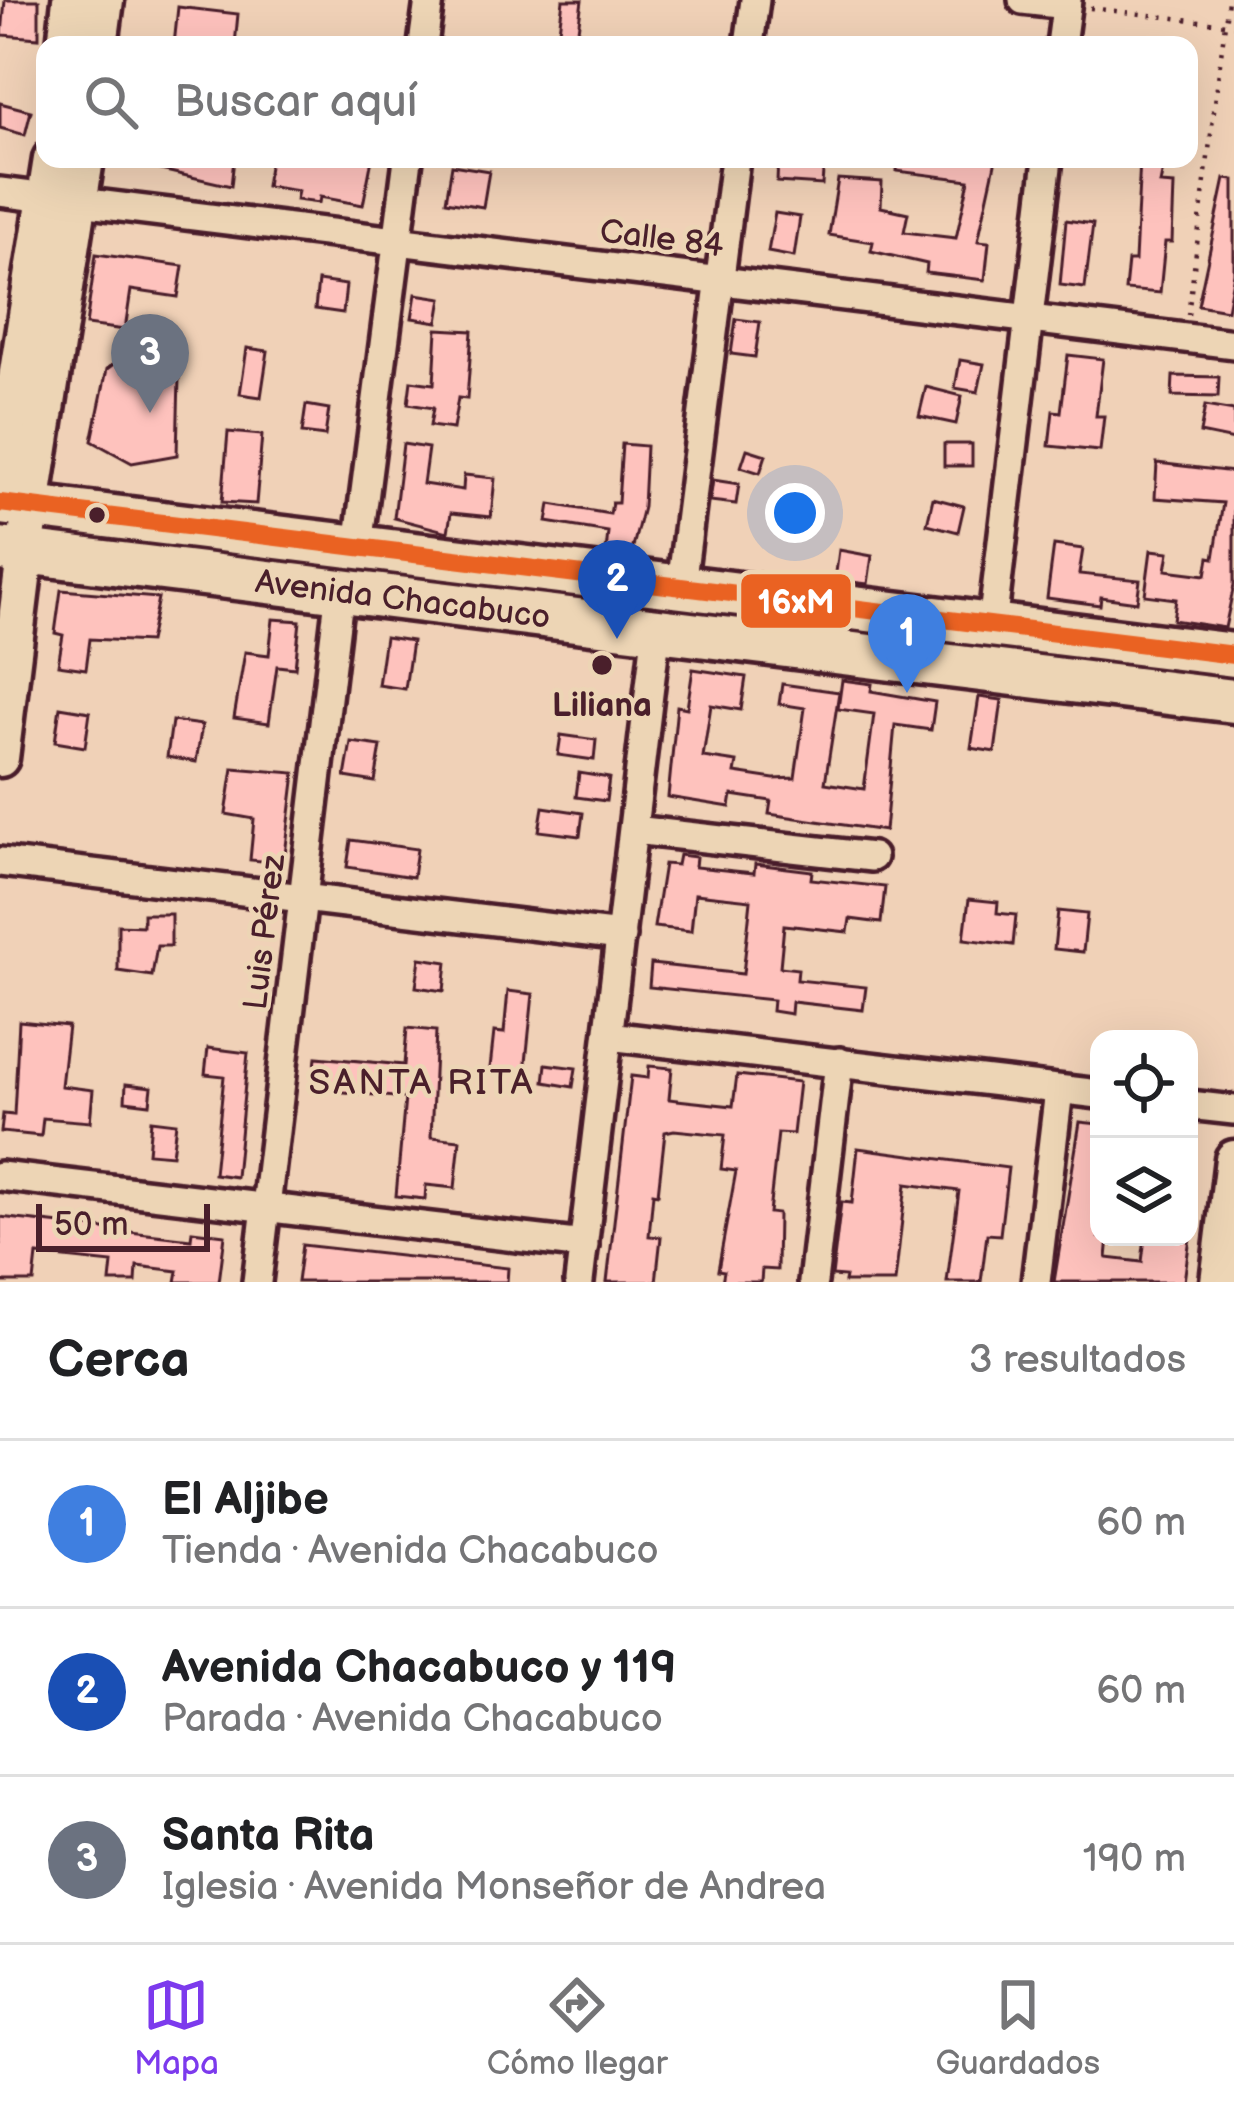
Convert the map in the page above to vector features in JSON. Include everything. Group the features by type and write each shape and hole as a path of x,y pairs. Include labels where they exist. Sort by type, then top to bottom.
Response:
{"main road":[{"path":"67,36 71,0"},
{"path":"100,36 105,0"},
{"path":"55,168 64,200"},
{"path":"0,758 12,551 10,498 64,200 80,168"},
{"name":"Avenida Chacabuco","path":"10,498 1234,655"},
{"name":"Avenida Chacabuco","path":"12,551 1234,701"},
{"path":"1219,1282 1234,1160"}],"street":[{"path":"424,36 429,0"},
{"path":"750,36 755,0"},
{"path":"1023,0 1066,3 1062,36"},
{"path":"358,546 407,168"},
{"path":"681,586 734,168"},
{"path":"992,625 1047,168"},
{"name":"Calle 84","path":"0,192 1234,344"},
{"name":"Luis Pérez","path":"257,1282 340,590"},
{"path":"579,1282 657,627"},
{"path":"634,830 872,857"},
{"path":"0,862 621,936"},
{"path":"609,1036 1090,1093"},
{"path":"813,1282 839,1062"},
{"path":"1036,1282 1059,1090"},
{"path":"1198,1106 1234,1110"},
{"path":"0,1176 584,1246"}],"path":[{"path":"1185,339 1228,0"},
{"path":"1066,3 1234,25"}],"green space":[{"path":"77,530 1234,671 1234,689 75,547"}],"building":[{"path":"5,0 39,0 39,36 2,35"},
{"path":"563,0 582,0 577,36 558,36"},
{"path":"178,7 238,14 236,36 175,36"},
{"path":"0,103 31,111 25,135 0,128"},
{"path":"161,168 233,168 231,186"},
{"path":"269,168 370,168 363,205 320,197 319,203 296,200 298,191 266,186"},
{"path":"452,168 489,171 483,207 446,201"},
{"path":"778,168 823,168 822,185 777,182"},
{"path":"994,168 978,241 989,242 985,280 926,273 927,264 871,251 873,242 829,235 838,179 882,182 881,207 908,213 904,232 956,238 969,180 897,171"},
{"path":"1140,168 1163,168 1160,184 1174,185 1172,242 1165,242 1160,293 1125,290 1128,261 1135,261"},
{"path":"1225,179 1234,180 1234,273 1227,310 1198,305"},
{"path":"775,213 800,217 794,257 768,252"},
{"path":"1066,220 1093,224 1085,288 1060,285"},
{"path":"96,254 183,266 178,297 131,290 125,330 86,325"},
{"path":"318,281 346,285 343,313 315,309"},
{"path":"416,294 442,298 438,322 412,318"},
{"path":"736,319 760,322 755,357 731,354"},
{"path":"437,329 472,331 467,399 458,398 453,429 430,426 433,408 408,404 411,381 434,384"},
{"path":"247,348 268,351 261,397 240,394"},
{"path":"130,351 160,354 179,376 177,455 132,463 92,441 107,369"},
{"path":"1068,355 1103,359 1096,416 1104,416 1100,451 1049,446 1053,411 1061,412"},
{"path":"960,360 984,364 978,392 955,388"},
{"path":"1173,376 1219,377 1218,397 1172,396"},
{"path":"926,387 962,396 956,424 919,416"},
{"path":"306,405 329,409 325,436 302,433"},
{"path":"1205,406 1234,411 1234,440 1200,433"},
{"path":"228,432 262,435 256,504 222,502"},
{"path":"403,444 428,448 423,484 463,490 464,475 495,478 491,517 451,513 448,532 394,518"},
{"path":"622,444 646,446 643,507 631,555 606,552 608,532 547,522 550,504 610,514 612,503 618,503"},
{"path":"944,444 972,444 972,466 944,466"},
{"path":"747,449 766,455 760,473 741,467"},
{"path":"1157,463 1234,472 1234,585 1225,628 1173,620 1176,599 1145,595 1151,550 1169,552 1166,570 1206,575 1209,557 1214,558 1223,503 1155,498"},
{"path":"713,480 739,484 736,504 710,501"},
{"path":"933,498 964,506 958,532 927,524"},
{"path":"1054,545 1083,549 1079,574 1140,580 1137,602 1101,597 1100,605 1047,598"},
{"path":"839,550 872,556 868,584 835,580"},
{"path":"61,590 158,598 149,642 90,639 86,669 58,665 63,635 55,633"},
{"path":"273,619 300,621 295,668 277,666 269,723 234,718 245,652 269,655"},
{"path":"385,637 412,641 405,689 378,685"},
{"path":"693,669 746,677 741,710 711,705 703,757 737,762 735,773 774,779 795,778 805,708 779,704 782,684 839,692 825,783 864,789 874,714 838,709 842,680 872,684 871,691 935,702 931,730 895,725 885,831 769,814 771,801 732,795 730,807 668,797 677,706 687,708"},
{"path":"979,697 1002,700 995,752 971,748"},
{"path":"60,707 90,712 85,747 55,742"},
{"path":"172,721 202,725 196,762 167,757"},
{"path":"561,735 596,740 594,760 558,755"},
{"path":"351,742 381,746 375,782 345,777"},
{"path":"233,768 295,773 284,863 250,860 254,819 226,814"},
{"path":"579,773 609,778 606,801 576,797"},
{"path":"543,807 583,813 580,836 539,831"},
{"path":"351,840 417,849 413,877 347,867"},
{"path":"679,855 696,857 695,867 754,873 755,864 812,871 811,879 885,887 881,923 850,919 848,932 784,925 780,967 798,969 797,980 866,987 863,1010 792,1002 791,1014 772,1011 773,1000 649,987 651,964 743,974 751,900 695,894 691,931 654,927 664,864 677,865"},
{"path":"969,899 998,902 997,913 1016,915 1013,945 964,939"},
{"path":"1058,911 1087,914 1083,952 1054,949"},
{"path":"143,914 171,914 171,946 157,946 152,976 118,971 118,925 143,926"},
{"path":"420,958 447,962 444,991 416,987"},
{"path":"508,991 533,994 525,1072 490,1068 494,1032 504,1033"},
{"path":"19,1021 68,1026 61,1086 93,1090 90,1122 43,1118 41,1136 1,1132 3,1114 14,1115"},
{"path":"407,1028 436,1031 431,1137 460,1140 455,1188 426,1185 425,1199 396,1196 405,1098 313,1089 316,1057 404,1065"},
{"path":"208,1048 248,1053 236,1177 214,1174 224,1076 205,1074"},
{"path":"546,1064 576,1068 573,1087 544,1082"},
{"path":"649,1066 672,1068 669,1099 733,1106 737,1075 799,1082 793,1134 778,1133 769,1213 778,1214 777,1270 762,1269 761,1282 722,1282 724,1271 718,1270 736,1171 721,1169 725,1135 674,1130 665,1132 658,1194 653,1193 649,1236 661,1237 656,1282 607,1282 631,1076 648,1078"},
{"path":"126,1084 152,1087 150,1104 125,1101"},
{"path":"151,1120 176,1123 172,1155 148,1153"},
{"path":"1080,1122 1090,1123 1090,1246 1108,1246 1107,1258 1142,1262 1144,1246 1189,1246 1184,1282 1054,1282"},
{"path":"858,1148 1008,1168 1000,1235 987,1234 981,1282 947,1282 959,1191 906,1184 895,1282 844,1282 845,1277 832,1276 841,1202 852,1203"},
{"path":"0,1217 191,1239 192,1231 225,1235 219,1282 176,1282 178,1271 137,1266 136,1282 110,1282 112,1263 37,1255 34,1282 0,1282"},
{"path":"302,1245 508,1268 507,1282 297,1282"}],"transit line":[{"name":"16xM","path":"0,503 1234,655"}],"place":[{"name":"Santa Rita","path":"150,413"},
{"name":"Avenida Chacabuco y 119","path":"617,639"},
{"name":"Liliana","path":"602,665"},
{"name":"El Aljibe","path":"907,693"}],"district":[{"name":"SANTA RITA","path":"422,1081"}]}
